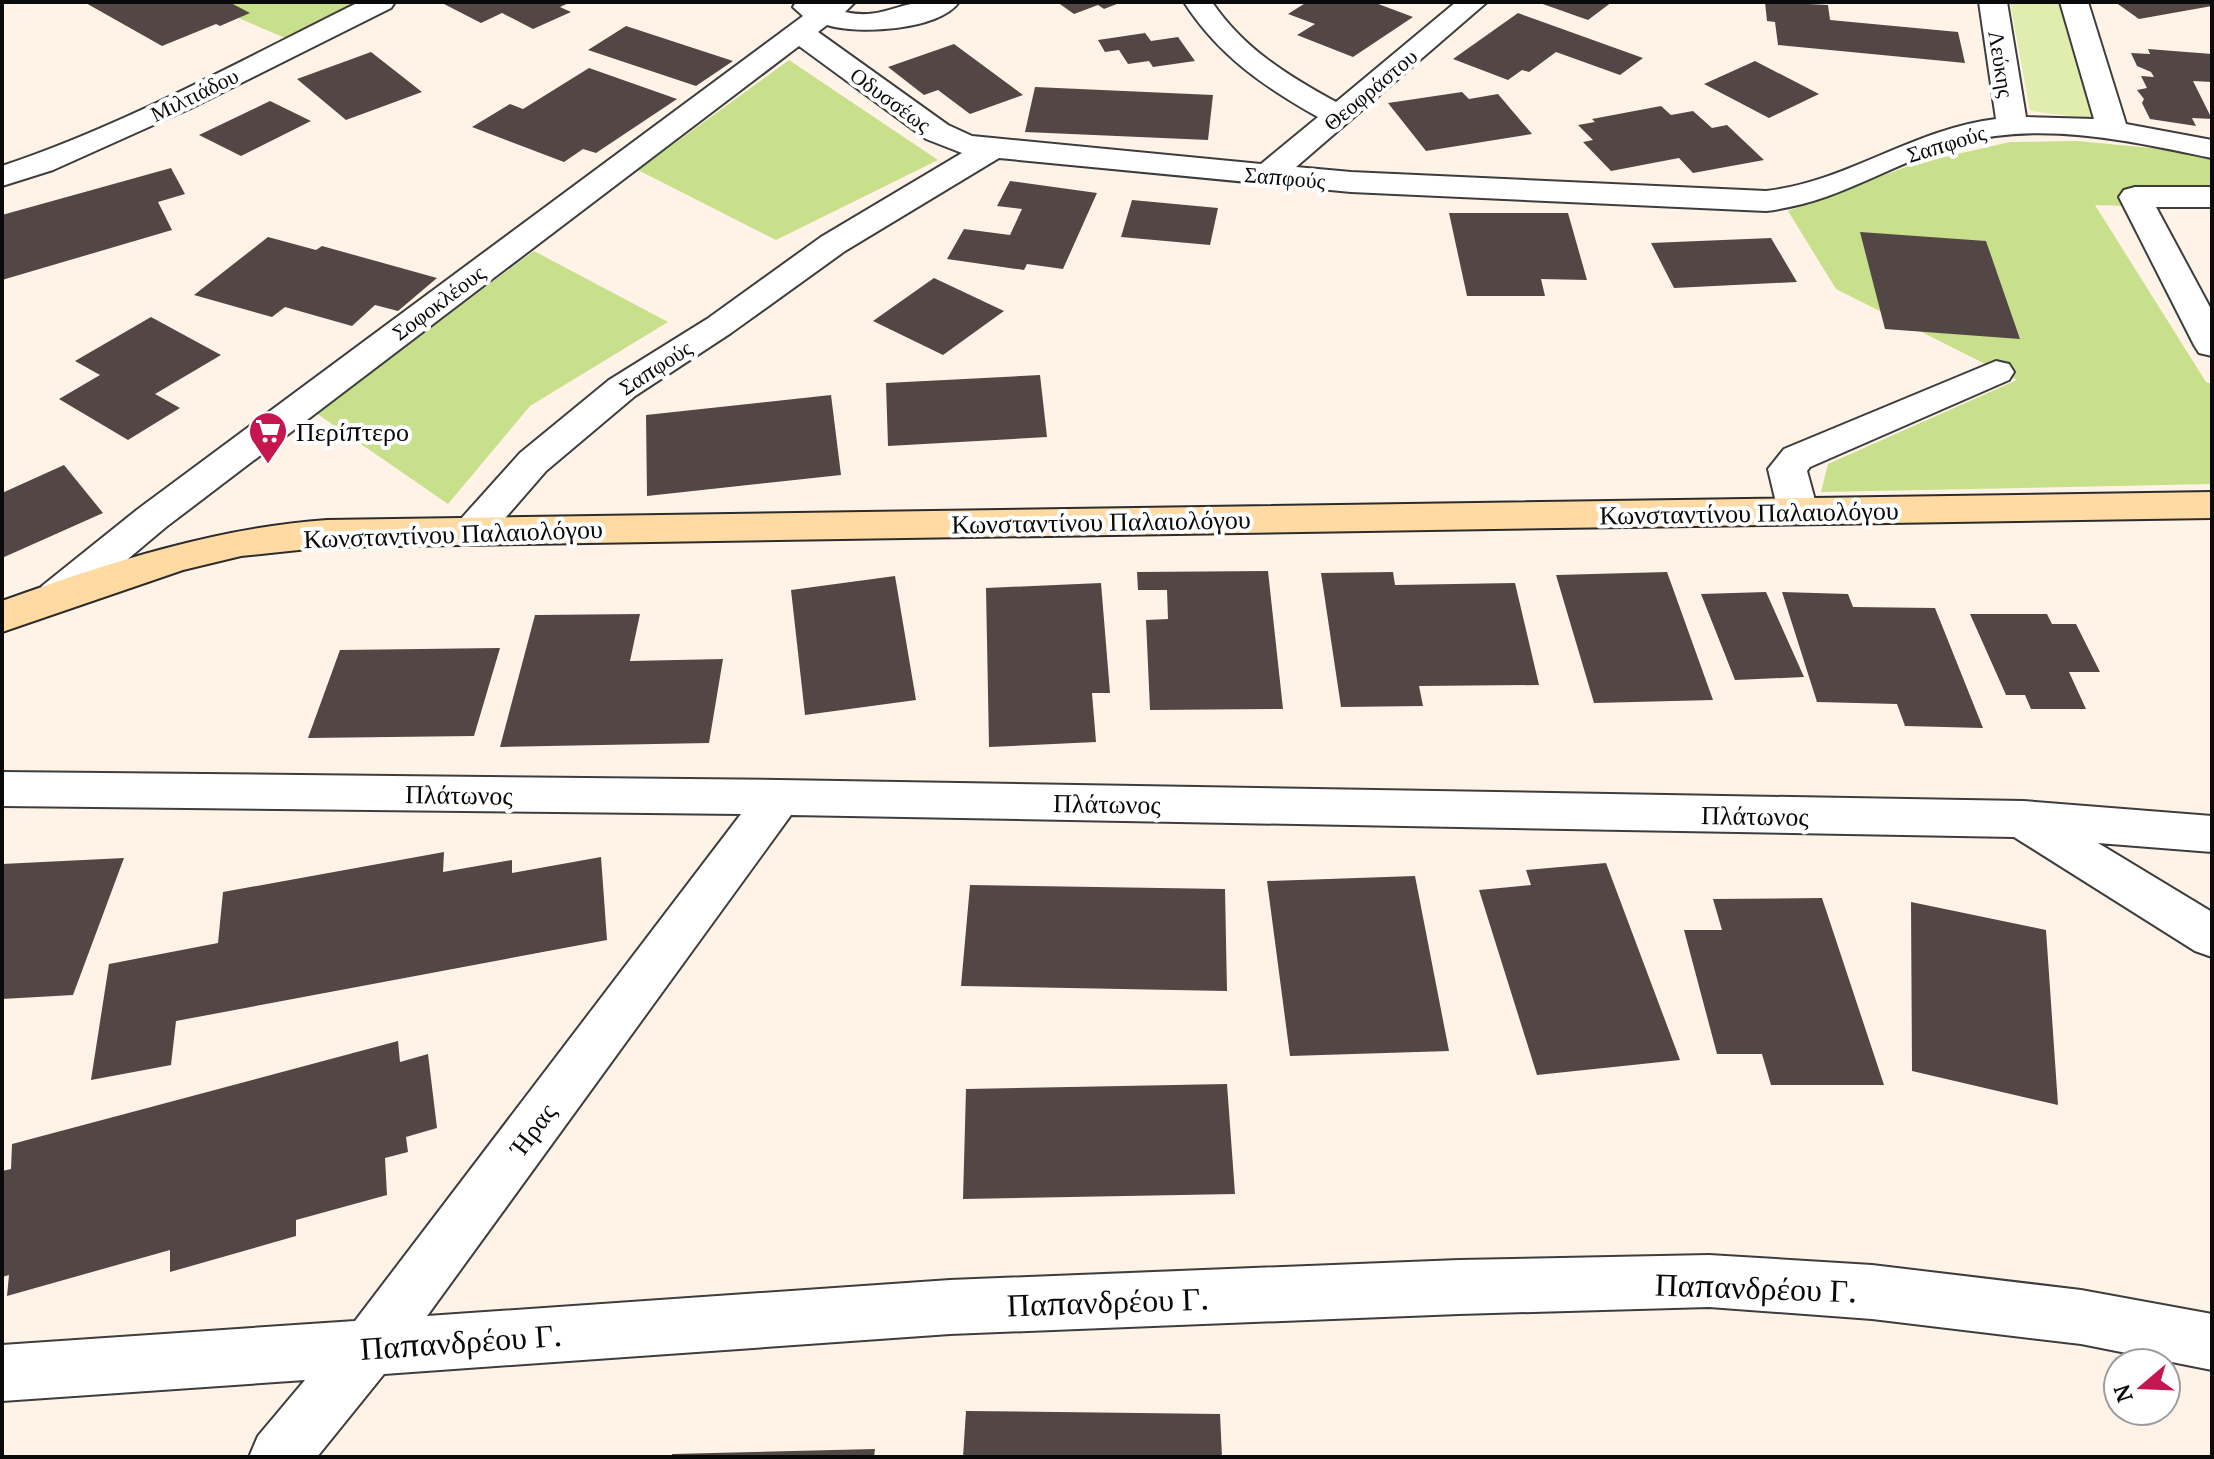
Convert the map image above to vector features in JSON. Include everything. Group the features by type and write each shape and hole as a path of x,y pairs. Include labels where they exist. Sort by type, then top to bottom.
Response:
{"street":[{"name":"Μιλτιάδου","path":"2,176 42,163 180,102 381,2"},
{"path":"816,13 858,25 882,24 945,2"},
{"path":"1198,2 1213,25 1240,55 1277,81 1339,116"},
{"name":"Θεοφράστου","path":"1266,176 1473,2"},
{"name":"Λεύκης","path":"1993,2 2012,126"},
{"path":"2074,2 2113,132"},
{"name":"Οδυσσέως","path":"816,13 937,132 966,145 991,149"},
{"name":"Σοφοκλέους","path":"57,596 152,518 816,13"},
{"name":"Σαπφούς","path":"473,530 533,462 622,388 719,326 833,244 991,149 1366,183 1777,201 1807,194 1944,138 1976,130 2012,126 2113,132 2212,149"},
{"path":"2212,197 2135,197 2212,345"},
{"path":"1798,511 1787,469 1797,458 1996,372"},
{"name":"Κωνσταντίνου Παλαιολόγου","path":"2,617 163,560 245,542 323,535 473,530 2212,505"},
{"name":"Πλάτωνος","path":"2,789 779,797 2023,819 2212,834"},
{"name":"Ήρας","path":"279,1457 369,1348 779,797"},
{"path":"2023,819 2212,937"},
{"name":"Παπανδρέου Γ.","path":"2,1373 950,1307 1459,1287 1709,1281 1872,1292 2081,1317 2212,1342"}],"green space":[{"path":"201,2 357,2 285,38"},
{"path":"2010,2 2063,2 2093,119 2030,111"},
{"path":"789,60 938,160 776,240 638,170"},
{"path":"2077,141 2173,150 2212,159 2212,209 2095,205 2206,382 2212,384 2212,484 1821,492 1828,464 2017,380 1836,289 1788,211 1914,164 2010,142"},
{"path":"534,251 668,322 530,406 448,504 316,413"}],"building":[{"path":"84,2 229,2 250,13 162,46"},
{"path":"571,2 560,7 571,12 533,29 502,13 481,23 444,4"},
{"path":"1057,2 1122,2 1104,9 1098,5 1074,14"},
{"path":"1307,2 1373,2 1413,17 1353,57 1297,35 1315,24 1288,14"},
{"path":"1537,2 1612,2 1588,20"},
{"path":"1765,2 1828,5 1830,20 1958,32 1965,63 1778,45 1775,22 1767,21"},
{"path":"2115,2 2212,2 2212,6 2139,19"},
{"path":"1518,13 1643,58 1620,75 1556,52 1529,72 1522,70 1508,80 1453,59"},
{"path":"626,26 733,61 696,86 588,50"},
{"path":"1145,33 1151,41 1178,37 1195,61 1153,67 1149,61 1128,64 1119,50 1105,52 1098,40"},
{"path":"954,44 1023,95 970,114 938,90 924,95 888,67"},
{"path":"2148,49 2212,54 2212,82 2193,81 2212,119 2192,118 2196,126 2150,119 2142,103 2144,99 2137,90 2147,88 2141,76 2154,77 2151,72 2137,66 2131,53 2150,54"},
{"path":"371,52 422,92 346,120 297,79"},
{"path":"1755,61 1819,94 1769,118 1704,84"},
{"path":"589,68 677,99 596,153 583,149 564,162 472,127 510,104 523,109"},
{"path":"1035,87 1213,95 1208,140 1025,132"},
{"path":"1462,92 1469,99 1498,94 1532,134 1426,151 1388,103"},
{"path":"270,101 311,121 241,156 199,135"},
{"path":"1661,106 1671,115 1693,111 1712,128 1727,125 1764,160 1693,173 1679,158 1611,171 1583,142 1593,140 1578,125 1595,122 1592,119"},
{"path":"171,168 185,194 158,202 172,230 2,280 2,215"},
{"path":"1010,181 1097,193 1063,269 1027,264 1024,270 947,259 964,229 1010,235 1022,209 997,206"},
{"path":"1132,200 1218,208 1210,245 1121,237"},
{"path":"1449,213 1568,213 1587,280 1541,279 1545,296 1467,296"},
{"path":"1860,232 1986,241 2020,339 1885,329"},
{"path":"268,237 316,250 322,246 437,278 398,311 375,305 352,326 285,307 272,317 194,295"},
{"path":"1771,238 1797,282 1674,288 1651,243"},
{"path":"934,278 1004,311 943,355 873,321"},
{"path":"151,317 221,355 155,394 180,408 128,440 59,399 100,375 75,361"},
{"path":"1040,375 1047,437 888,446 886,383"},
{"path":"831,395 841,475 647,496 646,415"},
{"path":"64,465 103,513 2,558 2,493"},
{"path":"1268,571 1283,709 1150,710 1146,620 1168,619 1167,590 1138,590 1137,572"},
{"path":"1393,572 1395,585 1515,583 1539,685 1419,686 1423,706 1341,707 1321,573"},
{"path":"1667,572 1713,700 1594,703 1556,575"},
{"path":"895,576 916,700 805,715 791,590"},
{"path":"1101,583 1110,693 1092,693 1096,742 989,747 986,588"},
{"path":"1766,592 1804,677 1735,680 1701,594"},
{"path":"1782,592 1848,594 1853,607 1935,608 1983,728 1905,726 1897,704 1817,702"},
{"path":"640,614 630,661 723,659 709,743 500,747 535,615"},
{"path":"1970,614 2047,614 2052,624 2076,624 2100,672 2069,672 2086,709 2031,709 2025,695 2006,695"},
{"path":"500,648 474,736 308,738 340,650"},
{"path":"444,852 443,872 512,860 512,873 601,857 607,940 176,1021 171,1065 91,1080 109,964 218,943 223,892"},
{"path":"124,858 73,995 2,999 2,864"},
{"path":"1606,863 1680,1060 1537,1075 1479,890 1531,885 1526,870"},
{"path":"1415,876 1449,1051 1290,1056 1267,881"},
{"path":"970,885 1225,889 1227,991 961,986"},
{"path":"1822,898 1884,1085 1771,1085 1762,1054 1717,1054 1684,930 1722,930 1713,899"},
{"path":"1911,902 2046,930 2058,1105 1912,1071"},
{"path":"398,1041 400,1062 428,1054 437,1128 406,1137 408,1152 385,1158 387,1195 296,1220 296,1236 170,1272 170,1250 7,1296 9,1275 2,1277 2,1171 11,1169 12,1144"},
{"path":"1227,1084 1235,1194 963,1199 966,1089"},
{"path":"966,1411 1220,1414 1222,1457 963,1457"},
{"path":"875,1449 874,1457 672,1457 672,1454"}],"place":[{"name":"Περίπτερο","path":"268,465"}]}
